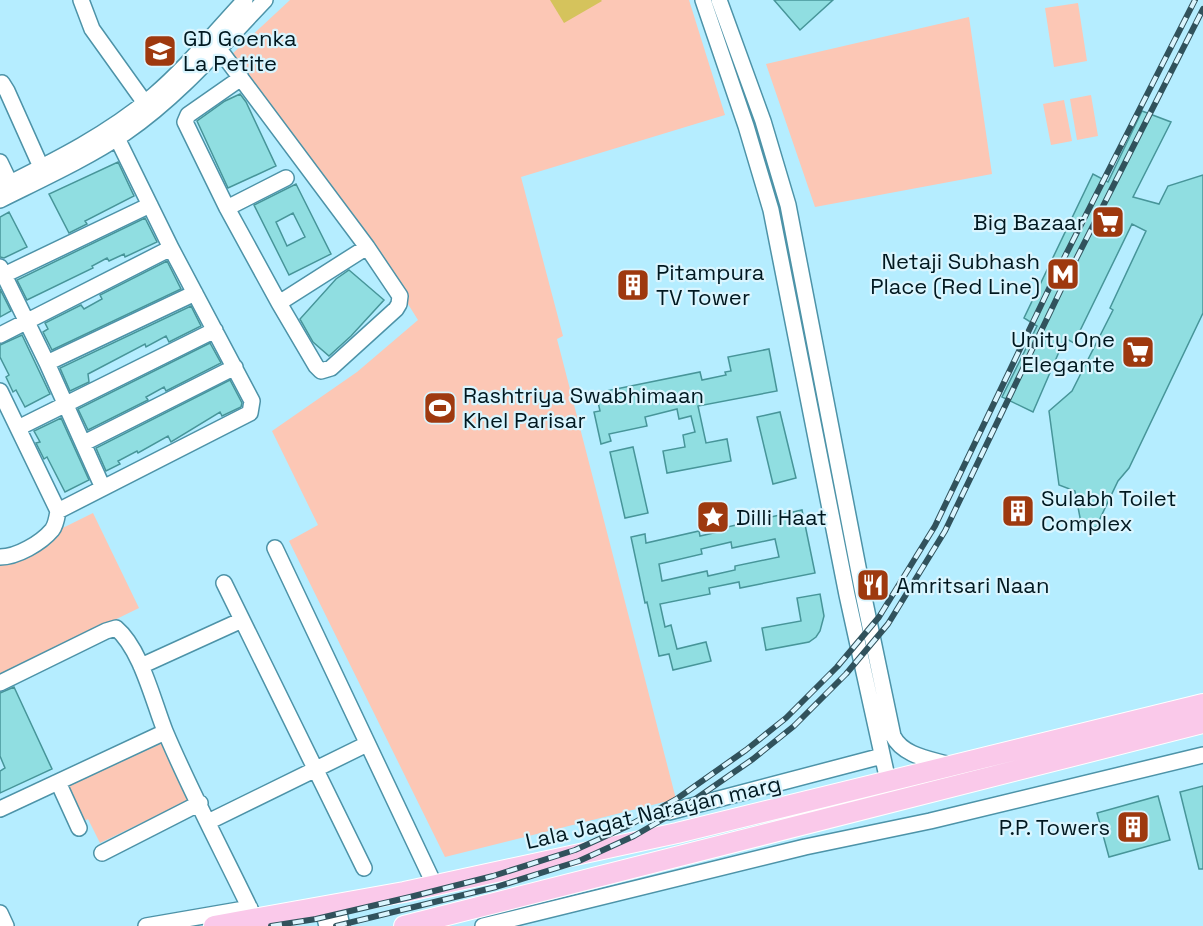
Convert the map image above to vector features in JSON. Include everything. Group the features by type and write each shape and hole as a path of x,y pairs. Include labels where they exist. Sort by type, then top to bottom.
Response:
{"main road":[{"path":"1100,729 1124,710 1203,690"},
{"path":"1136,730 1203,704"},
{"path":"1136,730 1203,723"},
{"name":"Lala Jagat Narayan marg","path":"214,926 252,914 329,905 435,886 677,833 1100,729 1136,730"},
{"name":"Lala Jagat Narayan marg","path":"404,926 1103,749 1136,730"},
{"path":"1103,749 1130,753 1203,736"},
{"path":"560,859 568,885"}],"street":[{"path":"81,0 92,29 148,107"},
{"path":"0,200 91,154 117,138 202,58 245,0"},
{"path":"202,58 219,49 265,0"},
{"path":"712,3 762,121 788,205 893,736 897,744 916,755 950,765"},
{"path":"712,3 771,210 847,595 888,781"},
{"path":"219,49 241,78 367,247 400,296 399,304 331,368 321,371 279,303 227,208 185,122 188,115 241,78"},
{"path":"0,84 2,83 8,91 41,167"},
{"path":"0,162 5,186 84,145 148,107"},
{"path":"58,511 250,413 252,401 171,248 117,138"},
{"path":"227,208 286,178"},
{"path":"103,488 47,363 2,271 150,205"},
{"path":"279,303 367,247"},
{"path":"0,335 171,248"},
{"path":"47,363 195,293"},
{"path":"791,310 808,306"},
{"path":"18,428 215,330"},
{"path":"84,443 235,367"},
{"path":"0,392 58,511 53,529 39,541 24,550 0,557"},
{"path":"275,548 435,886"},
{"path":"224,583 364,868"},
{"path":"141,666 242,620"},
{"path":"0,683 116,628 123,634 141,666 165,732 252,914 146,926"},
{"path":"0,809 165,732"},
{"path":"208,822 367,744"},
{"path":"483,926 805,847 930,821 1203,755"},
{"path":"669,812 882,756"},
{"path":"58,782 79,828"},
{"path":"102,853 200,803"},
{"path":"438,926 742,851 743,862"},
{"path":"327,926 329,905"},
{"path":"329,905 342,926"},
{"path":"0,913 6,926"}],"shaded area":[{"name":"Rashtriya Swabhimaan Khel Parisar","path":"290,0 689,0 725,115 521,177 563,336 557,339 676,799 445,857 289,541 318,525 272,431 357,372 418,320 349,210 230,56"},
{"path":"550,0 601,0 602,1 564,23"},
{"path":"1078,3 1087,61 1054,67 1045,8"},
{"path":"969,17 992,174 815,207 766,64"},
{"path":"1091,95 1098,136 1077,140 1070,99"},
{"path":"1064,100 1072,141 1051,145 1043,104"},
{"path":"93,513 139,608 0,676 0,559"},
{"path":"159,739 189,800 100,843 88,819 84,821 66,784"}],"building":[{"path":"774,0 833,0 800,30"},
{"path":"240,94 276,166 228,188 197,121 225,101"},
{"name":"Unity One Elegante","path":"1142,111 1171,122 1133,197 1159,204 1168,186 1203,175 1203,313 1129,468 1118,481 1096,527 1088,530 1081,523 1075,491 1059,485 1049,411 1072,391 1113,310 1110,308 1146,231 1132,224 1074,343 1065,338 1033,412 1002,397 1037,326 1024,318 1093,174 1108,182"},
{"path":"118,162 134,196 85,221 87,224 69,233 49,194"},
{"path":"296,184 331,254 289,275 254,205","holes":["293,213 305,237 287,246 276,222"]},
{"path":"9,212 27,247 4,258 0,257 0,217"},
{"path":"145,218 157,242 125,257 124,254 109,261 107,258 92,266 93,268 27,300 17,280"},
{"path":"167,261 181,289 52,350 43,332 48,329 45,323 81,305 84,309 102,299 100,295"},
{"path":"349,270 384,300 329,356 313,342 300,319 336,279"},
{"name":"Pitampura TV Tower","path":"629,274 637,274 644,281 644,289 637,296 629,296 622,289 622,281"},
{"path":"0,289 11,311 0,317"},
{"path":"191,306 201,326 169,342 166,336 146,347 145,344 88,374 89,382 70,391 60,368"},
{"path":"22,335 50,394 25,407 16,390 13,392 6,377 9,375 0,357 0,345"},
{"path":"210,343 221,363 166,391 164,387 146,397 148,400 88,430 78,409"},
{"path":"769,349 777,391 698,406 706,443 727,439 731,461 667,473 663,451 685,447 683,435 695,432 691,416 679,419 677,409 645,417 647,426 609,434 611,441 601,444 594,412 600,411 596,393 700,372 702,380 726,375 725,372 731,371 728,357"},
{"path":"230,380 242,403 241,407 222,416 220,412 171,442 168,436 118,461 120,464 106,471 96,448"},
{"path":"780,412 796,478 773,484 757,417"},
{"path":"61,418 89,480 65,492 47,457 44,459 36,443 40,442 34,431"},
{"path":"633,447 648,513 625,518 610,452"},
{"name":"Sulabh Toilet Complex","path":"1025,498 1031,506 1016,515 1010,506"},
{"path":"802,510 815,573 740,588 739,582 709,588 710,594 660,604 665,627 671,625 677,649 706,642 711,661 673,670 669,654 659,656 631,537 645,534 646,543 699,531 700,536 727,530 727,527","holes":["775,539 779,557 735,566 735,570 708,576 707,571 662,581 659,564 702,554 701,549 731,542 732,548"]},
{"path":"820,594 824,616 816,637 809,642 766,650 762,628 801,621 797,598"},
{"path":"14,687 52,769 0,793 0,771 5,768 0,756 0,693"},
{"path":"1203,786 1203,869 1199,869 1180,792"},
{"name":"P.P. Towers","path":"1158,796 1170,840 1109,857 1097,813"}],"railway":[{"path":"271,926 316,919 493,876 575,850 628,826 678,798 746,750 786,718 837,667 879,617 935,526 1057,272 1195,0"},
{"path":"336,926 496,887 579,861 634,836 684,807 753,759 794,726 846,674 888,624 945,531 1067,277 1203,9"}],"place":[{"name":"GD Goenka La Petite","path":"160,51"},
{"name":"Big Bazaar","path":"1108,222"},
{"name":"Netaji Subhash Place (Red Line)","path":"1063,274"},
{"name":"Pitampura TV Tower","path":"633,285"},
{"name":"Unity One Elegante","path":"1138,352"},
{"name":"Rashtriya Swabhimaan Khel Parisar","path":"440,408"},
{"name":"Sulabh Toilet Complex","path":"1018,511"},
{"name":"Dilli Haat","path":"713,517"},
{"name":"Amritsari Naan","path":"873,585"},
{"name":"P.P. Towers","path":"1133,827"}]}
